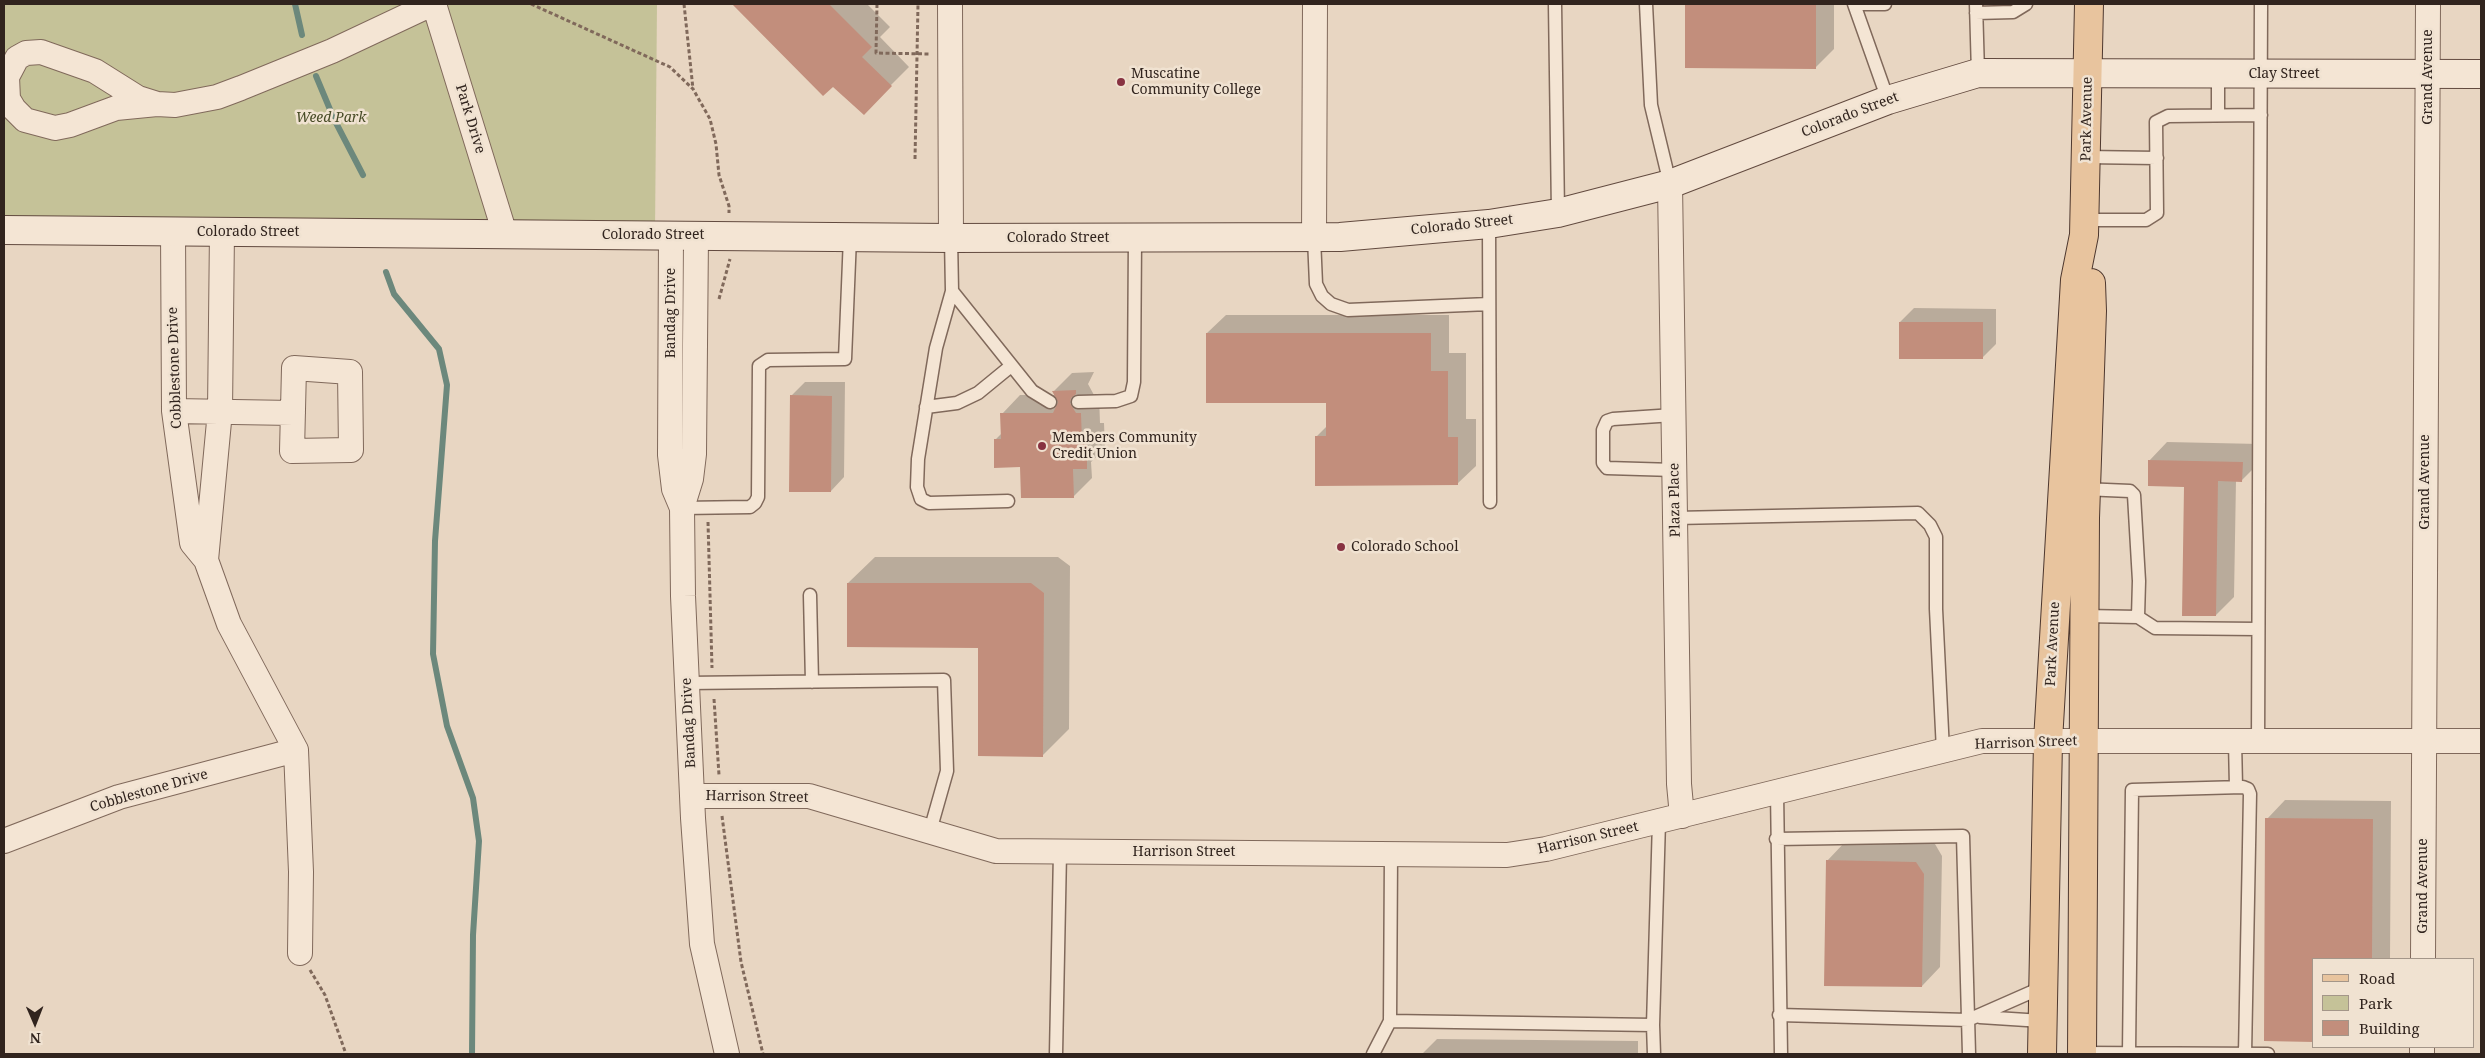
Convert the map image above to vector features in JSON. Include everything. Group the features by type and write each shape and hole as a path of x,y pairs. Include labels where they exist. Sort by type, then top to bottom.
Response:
{"main road":[{"name":"Park Avenue","path":"2082,1054 2084,616 2074,489 2075,280 2085,227 2089,4"},
{"name":"Park Avenue","path":"2042,1054 2048,741 2074,489"}],"street":[{"path":"157,104 138,98 95,71 41,52 26,53 17,58 7,77 8,99 14,110 25,120 55,128 70,125 116,108 157,104 175,105 217,97 332,51 433,4"},
{"name":"Park Drive","path":"433,4 505,234"},
{"path":"950,4 951,238"},
{"path":"1314,238 1315,4"},
{"name":"Grand Avenue","path":"2423,958 2428,4"},
{"name":"Colorado Street","path":"4,230 951,238 1340,238 1489,224 1558,213 1670,184 1888,100 1978,74 2088,74"},
{"name":"Clay Street","path":"2088,74 2481,74"},
{"name":"Plaza Place","path":"1670,184 1679,784 1682,816"},
{"name":"Cobblestone Drive","path":"173,231 174,411 192,543 206,560 229,624 296,750 301,872 300,953"},
{"name":"Cobblestone Drive","path":"206,560 220,411 222,231"},
{"name":"Bandag Drive","path":"684,235 670,455 674,489 682,508 683,596 692,796 702,944 727,1054"},
{"path":"174,411 293,413"},
{"name":"Harrison Street","path":"692,796 809,796 996,851 1507,855 1546,849 1982,741 2481,741"},
{"name":"Cobblestone Drive","path":"4,841 119,797 296,750"}],"lane":[{"path":"1556,4 1558,213"},
{"path":"1646,4 1651,105 1670,184"},
{"path":"1885,4 1854,4 1888,100"},
{"path":"1978,74 1976,8 2013,12 2026,4"},
{"path":"2236,787 2246,741 2258,629 2261,4"},
{"path":"2218,74 2218,115"},
{"path":"2085,227 2146,220 2157,213 2156,122 2168,116 2261,115"},
{"path":"2086,157 2157,158"},
{"path":"1489,224 1490,502"},
{"path":"682,508 750,507 758,497 759,366 768,360 845,359 850,237"},
{"path":"951,238 952,291 936,348 918,459 917,487 920,499 929,503 1008,501"},
{"path":"1078,402 1116,401 1132,396 1134,382 1135,238"},
{"path":"1314,238 1316,284 1322,296 1331,304 1348,310 1489,304"},
{"path":"952,291 1032,391 1050,402"},
{"path":"926,407 957,403 978,393 1011,366"},
{"path":"1674,415 1614,419 1607,421 1603,430 1603,463 1608,468 1674,470"},
{"path":"2074,489 2130,491 2134,495 2138,617"},
{"path":"1675,518 1918,513 1930,525 1936,537 1936,609 1943,751"},
{"path":"810,595 812,682"},
{"path":"2084,616 2138,617 2155,628 2258,629"},
{"path":"687,684 944,680 947,771 930,831"},
{"path":"2129,1053 2132,790 2236,787 2248,789 2250,794 2245,1054"},
{"path":"1777,792 1776,838 1781,1054"},
{"path":"1654,1054 1659,821"},
{"path":"1776,838 1963,836 1973,1018 1969,1054"},
{"path":"1056,1054 1060,852"},
{"path":"1373,1054 1390,1021 1391,854"},
{"path":"1973,1018 2043,987"},
{"path":"1779,1015 1973,1018 2042,1022"},
{"path":"1390,1021 1654,1025"},
{"path":"2082,1054 2268,1054"}],"path":[{"path":"531,4 670,67 693,89 710,119 716,144 719,175 729,206"},
{"path":"684,4 693,89"},
{"path":"877,4 876,53 950,54"},
{"path":"915,159 918,4"},
{"path":"717,303 730,258"},
{"path":"709,507 713,683 720,796 742,962 763,1054"},
{"path":"300,953 325,995 346,1054"}],"green space":[{"name":"Weed Park","path":"4,4 657,4 655,232 4,230"}],"building":[{"path":"732,4 829,4 872,47 862,57 892,86 864,115 833,87 823,96"},
{"path":"1685,4 1816,4 1816,69 1685,68"},
{"path":"1899,322 1983,322 1983,359 1899,359"},
{"path":"1206,333 1431,333 1431,371 1448,371 1448,437 1458,437 1458,485 1315,486 1315,436 1326,436 1326,403 1206,403"},
{"path":"1076,390 1076,394 1071,398 1070,403 1076,413 1081,413 1082,441 1087,441 1087,469 1073,469 1074,498 1021,498 1020,467 994,468 994,439 1001,439 1000,413 1053,413 1058,402 1052,391"},
{"path":"790,395 832,396 831,492 789,492"},
{"path":"2148,460 2243,462 2242,482 2218,481 2216,616 2182,616 2184,487 2148,486"},
{"path":"847,583 1031,583 1044,593 1043,757 978,756 978,648 847,647"},
{"path":"2265,818 2373,819 2372,958 2312,958 2312,1042 2264,1041"},
{"path":"1826,860 1916,862 1924,874 1922,987 1824,986"}],"waterway":[{"path":"295,4 302,35"},
{"path":"316,76 334,119 363,175"},
{"path":"386,272 394,294 439,349 447,385 435,541 433,654 447,726 473,798 479,841 473,935 472,1054"}],"place":[{"name":"Muscatine Community College","path":"1121,82"},
{"name":"Members Community Credit Union","path":"1042,446"},
{"name":"Colorado School","path":"1341,547"}]}
